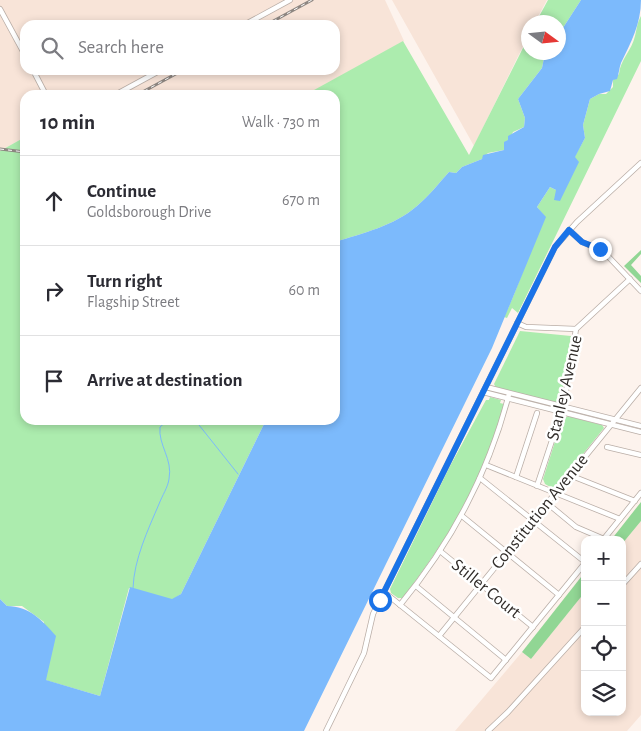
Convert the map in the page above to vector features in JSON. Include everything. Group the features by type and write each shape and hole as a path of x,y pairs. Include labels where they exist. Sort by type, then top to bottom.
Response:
{"street":[{"path":"253,20 290,0"},
{"path":"0,9 20,46"},
{"path":"36,75 43,90"},
{"path":"124,90 152,75"},
{"path":"326,731 364,653 370,621 555,247 569,230 641,163"},
{"path":"569,230 582,242 603,251 641,291"},
{"name":"Stanley Avenue","path":"537,486 562,413 576,329 630,279"},
{"path":"517,323 530,327 576,329"},
{"name":"Constitution Avenue","path":"439,636 641,388"},
{"path":"484,389 641,426"},
{"path":"484,389 508,400 641,432"},
{"path":"400,605 440,552 462,516 486,465 509,394"},
{"path":"516,477 537,413"},
{"path":"607,447 641,455"},
{"path":"486,465 620,519"},
{"path":"480,478 581,559"},
{"path":"577,478 634,501"},
{"path":"606,536 641,493"},
{"path":"547,503 577,527 597,536"},
{"path":"462,516 559,595"},
{"name":"Stiller Court","path":"440,552 533,627"},
{"path":"626,581 641,564"},
{"path":"384,592 492,678 581,567"},
{"path":"416,586 506,660"},
{"path":"488,731 508,712 581,631"}],"shaded area":[{"path":"0,0 385,0 404,41 315,90 20,90 20,140 0,151"},
{"path":"392,0 547,0 539,15 521,15 521,50 474,146"},
{"path":"641,521 641,715 627,731 455,731 522,652 531,659 581,597 581,716 626,716 626,539"}],"green space":[{"path":"548,0 581,0 566,23 566,15 540,15"},
{"path":"641,16 641,61 518,313 512,308 507,318 504,317 545,217 537,207 550,187 556,190 585,138 583,125 590,99 599,94 606,94 613,87 613,80 619,74"},
{"path":"403,41 469,155 521,52 521,60 544,60 542,68 518,99 525,118 524,127 513,132 504,150 488,153 482,159 462,167 456,173 449,172 430,194 398,219 378,228 340,240 340,90 314,90"},
{"path":"20,140 20,425 264,425 181,594 172,600 129,588 100,696 45,680 44,622 22,606 7,606 0,599 0,151"},
{"path":"641,250 641,254 631,265 641,276 641,283 624,266"},
{"path":"520,331 571,336 566,374 559,403 496,388 494,384"},
{"path":"490,397 501,400 500,403 504,404 488,457 477,482 435,553 403,598 398,598 391,593 390,589 449,468 486,400 489,400"},
{"path":"568,416 602,425 604,428 558,485 552,488 545,484 543,479 562,420"},
{"path":"641,502 641,521 626,539 626,536 614,536"},
{"path":"581,577 581,597 531,659 522,652"}],"water":[{"path":"581,0 641,0 641,9 635,33 621,63 617,79 613,80 610,91 590,99 583,125 585,138 575,157 579,162 560,201 554,200 556,190 550,187 537,207 546,217 492,348 304,731 0,731 0,599 7,606 22,608 28,611 46,625 56,636 46,680 100,696 130,587 172,599 181,594 264,425 340,425 340,240 378,228 398,219 430,194 449,172 456,173 462,167 482,159 483,155 504,150 504,142 508,140 508,136 524,127 525,118 518,99 542,68 544,60 566,60 566,23"}],"waterway":[{"path":"133,588 136,566 142,545 166,488 170,472 160,434 160,427 162,425"},
{"path":"199,425 238,474"}],"railway":[{"path":"275,20 312,0"},
{"path":"146,90 174,75"},
{"path":"0,149 20,151"}],"route":[{"path":"380,600 558,242 569,230 577,239 600,249"}]}
